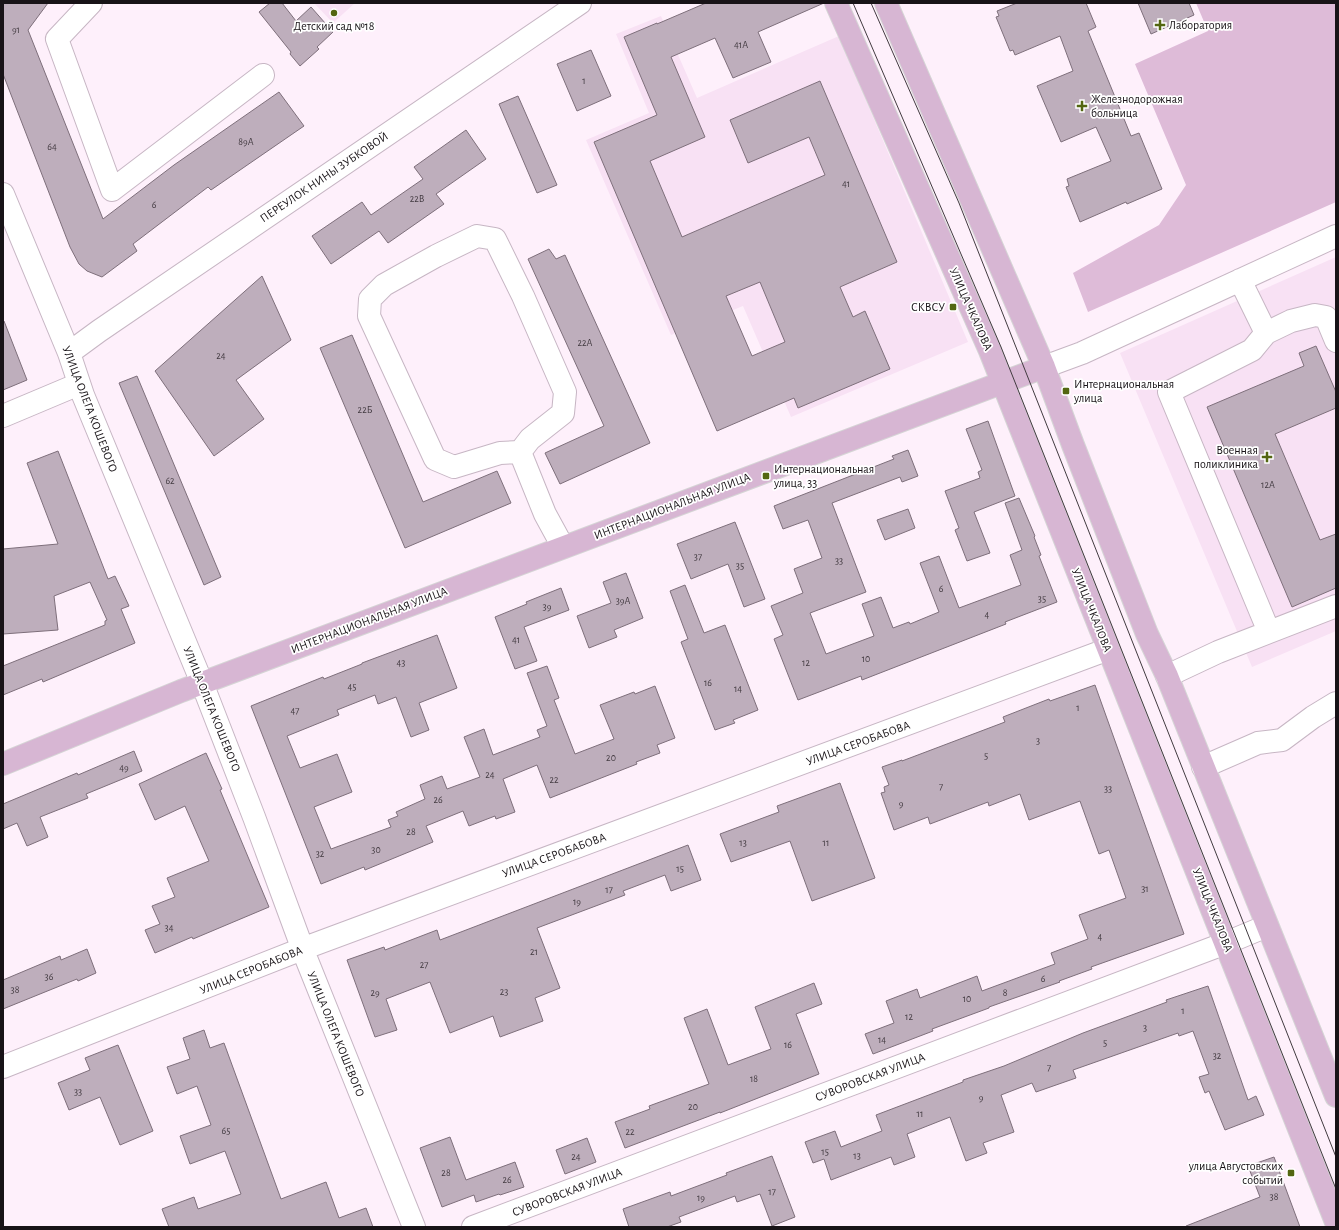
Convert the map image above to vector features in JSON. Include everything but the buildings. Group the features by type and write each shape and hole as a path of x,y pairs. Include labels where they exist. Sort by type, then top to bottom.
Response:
{"main road":[{"name":"УЛИЦА ЧКАЛОВА","path":"836,3 984,339 1336,1222"},
{"path":"886,3 1044,367 1147,634 1167,676 1266,926 1336,1096"},
{"name":"ИНТЕРНАЦИОНАЛЬНАЯ УЛИЦА","path":"3,764 202,683 1044,367"}],"street":[{"path":"91,3 57,39 112,190 263,75"},
{"name":"ПЕРЕУЛОК НИНЫ ЗУБКОВОЙ","path":"69,353 580,3"},
{"name":"УЛИЦА ОЛЕГА КОШЕВОГО","path":"3,194 69,353 79,384 202,683 254,817 302,949 414,1227"},
{"path":"477,236 495,239 523,296 565,392 563,413 530,439 520,452 500,453 454,467 435,459 369,316 370,299 384,285 436,256 477,236"},
{"name":"ИНТЕРНАЦИОНАЛЬНАЯ УЛИЦА","path":"1044,367 1082,352 1336,236"},
{"path":"1240,280 1266,333"},
{"path":"1269,632 1169,392 1252,350 1266,333 1291,321 1315,315 1326,317 1336,341"},
{"path":"3,416 79,384"},
{"path":"520,452 545,514 563,547"},
{"path":"1167,676 1218,652 1336,606"},
{"name":"УЛИЦА СЕРОБАБОВА","path":"3,1067 302,949 1107,649"},
{"path":"1203,767 1258,743 1282,740 1313,717 1336,703"},
{"name":"СУВОРОВСКАЯ УЛИЦА","path":"473,1227 1226,943 1266,926"}],"shaded area":[{"name":"Детский сад №18","path":"314,3 355,3 333,23"},
{"path":"1196,3 1336,3 1336,202 1088,312 1073,273 1159,225 1186,185 1135,64 1208,31"},
{"path":"661,16 697,98 839,36 968,342 791,417 743,306 671,335 586,140 649,113 616,34"},
{"path":"1336,257 1336,631 1252,667 1120,353"}],"tram line":[{"path":"853,3 1001,347 1336,1189"},
{"path":"871,3 959,203 1336,1157"}],"place":[{"name":"Детский сад №18","path":"334,13"},
{"name":"Лаборатория","path":"1160,25"},
{"name":"Железнодорожная больница","path":"1082,106"},
{"name":"СКВСУ","path":"953,307"},
{"name":"Интернациональная улица","path":"1066,391"},
{"name":"Военная поликлиника","path":"1267,457"},
{"name":"Интернациональная улица, 33","path":"766,476"},
{"name":"улица Августовских событий","path":"1291,1173"}]}
